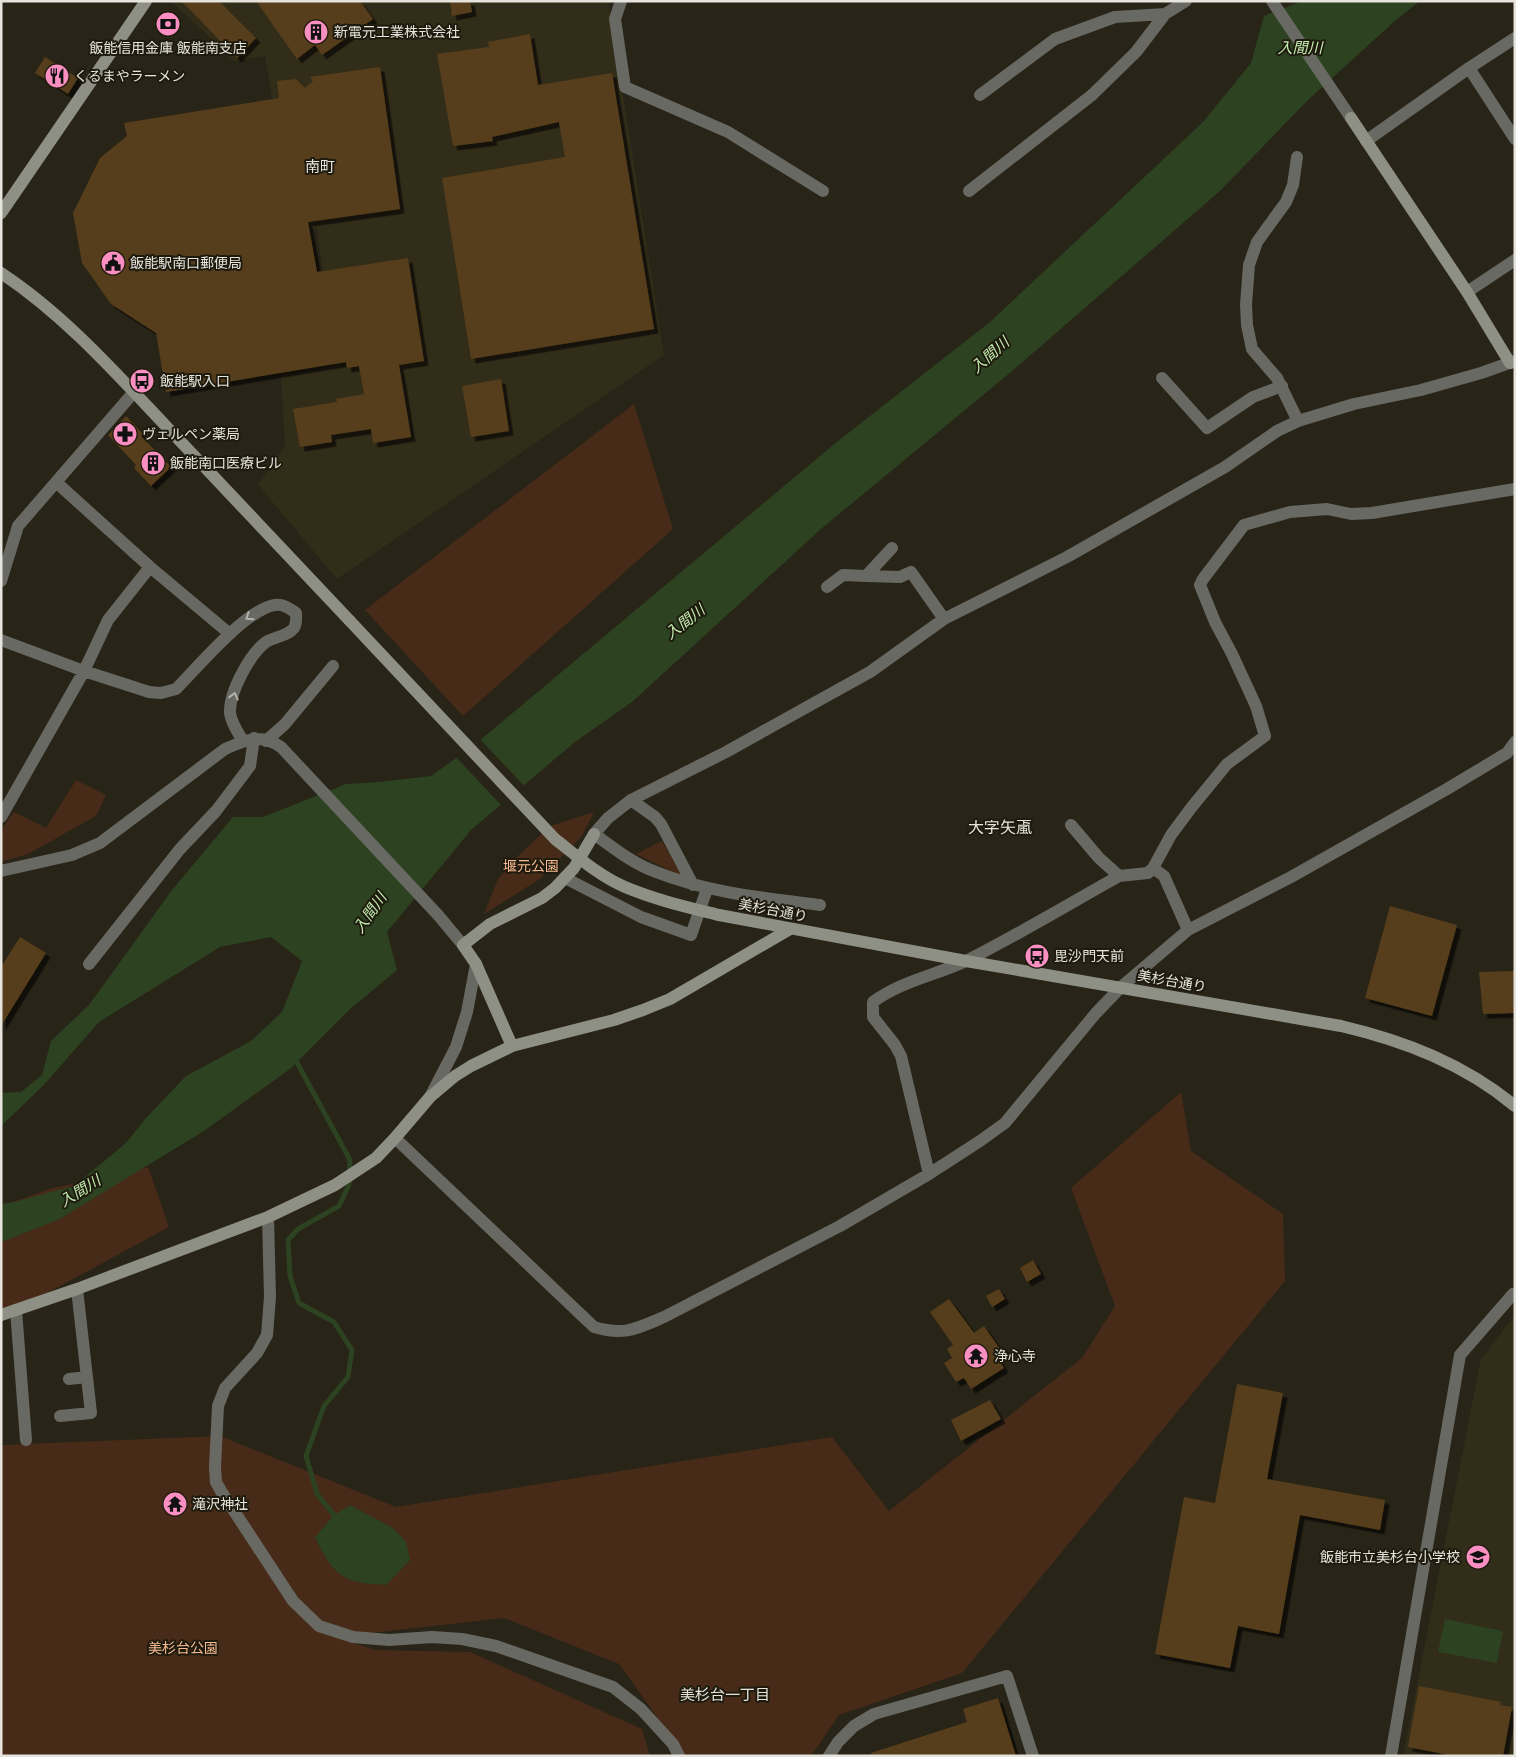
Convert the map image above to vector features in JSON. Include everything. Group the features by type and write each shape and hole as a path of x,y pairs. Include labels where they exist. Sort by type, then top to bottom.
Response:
{"street":[{"path":"1,213 146,1"},
{"path":"621,1 614,19 626,87 728,132 822,191"},
{"path":"969,192 1092,96 1136,52 1165,14 1186,1"},
{"path":"463,945 490,924 542,898 574,868 594,834 608,818 630,800 726,752 870,672 944,619 1068,557 1225,467 1277,431 1298,421 1354,404 1421,390 1513,366 1468,292 1272,1"},
{"path":"980,95 1055,40 1114,17 1165,14"},
{"path":"1366,141 1515,38"},
{"path":"1469,68 1515,139"},
{"path":"1297,157 1293,185 1286,202 1257,242 1250,265 1246,305 1247,325 1252,349 1278,378 1298,421"},
{"path":"1468,292 1515,260"},
{"name":"美杉台通り","path":"1,272 21,285 61,319 134,392 561,844 589,866 624,886 662,901 790,929 1372,1033 1406,1044 1460,1068 1493,1088 1515,1106"},
{"path":"1162,378 1207,428 1253,396 1282,386"},
{"path":"1,581 18,526 134,392"},
{"path":"57,483 150,567 230,634"},
{"path":"929,1174 900,1056 895,1045 873,1017 873,1002 903,985 966,961 1119,876 1148,873 1190,808 1227,764 1265,736 1256,706 1232,654 1214,622 1200,585 1244,526 1290,512 1327,509 1351,514 1372,513 1399,510 1515,489"},
{"path":"866,576 892,548"},
{"path":"1,818 84,671 108,620 150,567"},
{"path":"827,587 843,575 900,577 911,572 944,619"},
{"path":"1,640 84,671 149,692 161,693 176,689 242,622 262,609 277,604 287,606 296,613 297,620 294,628 264,643 246,665 238,681 230,715 254,740 281,747 438,915 476,964 512,1046"},
{"path":"1,871 72,855 100,843 225,750 254,740 284,724 333,666"},
{"path":"89,964 180,849 216,811 250,766 254,740"},
{"path":"395,1138 594,1327 607,1331 621,1332 634,1329 664,1317 840,1226 929,1174 1005,1123 1096,1013 1122,987 1188,930 1291,877 1447,789 1507,753 1515,742"},
{"path":"630,800 662,824 693,885"},
{"path":"1071,824 1099,858 1119,876"},
{"path":"594,834 629,859 655,872 693,885 707,889 820,905"},
{"path":"1153,868 1164,876 1188,930"},
{"path":"565,878 641,917 691,935 707,889"},
{"path":"1,1315 77,1289 268,1217 339,1182 376,1158 430,1097 455,1076 471,1066 512,1046 643,1010 670,999 790,929"},
{"path":"430,1097 456,1047 467,1012 476,964"},
{"path":"268,1217 270,1296 267,1335 257,1353 225,1388 218,1406 215,1467 216,1482 221,1491 293,1601 319,1626 353,1637 389,1640 432,1637 462,1639 496,1646 612,1687 641,1709 673,1744 679,1756"},
{"path":"60,1416 91,1414 77,1289"},
{"path":"1391,1756 1460,1355 1512,1294 1515,1295"},
{"path":"16,1310 26,1440"},
{"path":"69,1379 87,1377"},
{"path":"829,1756 838,1742 854,1726 874,1714 1007,1676 1033,1756"}],"shaded area":[{"path":"171,1 608,1 664,355 337,579 258,485 285,446 281,376 335,366 317,228 294,231 265,56 234,61"},
{"name":"飯能市立美杉台小学校","path":"1515,1315 1515,1756 1403,1756 1481,1359"}],"green space":[{"path":"634,404 673,529 463,716 365,610"},
{"path":"76,780 106,795 96,816 28,854 1,862 1,830 14,812 46,828"},
{"name":"堰元公園","path":"594,812 582,836 540,879 484,914 498,879 518,856 550,826"},
{"path":"662,841 682,876 636,854"},
{"name":"美杉台公園","path":"1181,1092 1191,1151 1283,1214 1285,1281 962,1673 839,1715 811,1756 685,1756 619,1664 504,1618 335,1637 375,1650 470,1652 642,1729 650,1756 1,1756 1,1445 220,1436 396,1507 832,1437 889,1511 1082,1358 1115,1306 1071,1188"},
{"path":"148,1167 169,1227 1,1318 1,1206 53,1188"}],"water":[{"name":"入間川","path":"1302,1 1420,1 1396,20 1307,101 1220,191 1011,372 821,529 632,702 575,742 471,830 387,932 397,970 349,1010 290,1069 204,1131 58,1220 1,1242 1,1204 74,1186 126,1143 146,1118 186,1076 251,1041 282,1012 302,961 271,937 220,947 99,1022 43,1086 1,1126 1,1093 21,1092 42,1075 51,1041 89,1005 172,890 233,817 263,817 346,784 431,776 473,746 838,441 990,322 1203,122 1251,63 1264,16"},
{"path":"350,1505 393,1528 406,1542 410,1560 386,1585 358,1582 343,1576 326,1559 315,1537 334,1515"},
{"path":"1445,1619 1503,1631 1497,1663 1438,1652"}],"pier":[{"path":"479,738 526,788 503,807 455,756"}],"building":[{"path":"181,1 219,1 256,38 237,58"},
{"name":"新電元工業株式会社","path":"256,1 360,1 373,19 322,55 315,45 297,59"},
{"path":"450,1 470,1 472,12 452,16"},
{"path":"530,34 538,85 612,73 654,329 471,359 442,178 565,157 559,122 492,137 493,141 453,146 437,54 489,47 488,42"},
{"name":"くるまやラーメン","path":"45,57 78,78 68,94 35,73"},
{"path":"380,67 400,209 308,222 317,272 408,258 424,361 399,365 411,437 373,443 371,429 331,435 332,442 300,447 293,409 337,402 336,399 364,394 359,366 347,368 346,362 166,392 156,333 111,304 82,263 73,213 100,158 127,136 124,123 279,98 277,81 296,79 305,88 313,81 310,77"},
{"path":"501,379 509,431 471,437 462,386"},
{"path":"126,416 143,434 141,436 171,467 151,486 134,468 136,465 108,435"},
{"path":"1390,906 1457,925 1432,1016 1365,998"},
{"path":"20,937 46,953 1,1026 1,967"},
{"path":"1515,971 1515,1013 1483,1014 1479,972"},
{"path":"1033,1260 1041,1274 1027,1282 1020,1268"},
{"path":"999,1289 1005,1299 992,1307 986,1296"},
{"name":"浄心寺","path":"949,1299 974,1333 984,1326 1004,1355 998,1358 1004,1368 971,1389 964,1378 956,1382 944,1363 952,1358 947,1349 953,1345 930,1312"},
{"path":"1237,1384 1283,1393 1267,1479 1385,1500 1380,1530 1300,1515 1279,1634 1238,1626 1230,1668 1155,1654 1184,1497 1215,1503"},
{"path":"990,1400 1001,1419 961,1441 951,1420"},
{"path":"1419,1686 1501,1702 1500,1705 1512,1707 1503,1756 1454,1756 1408,1747"},
{"path":"998,1698 1016,1756 872,1756 871,1753 967,1722 963,1709"}],"waterway":[{"path":"294,1057 350,1160 349,1185 339,1206 298,1229 288,1240 290,1276 299,1303 334,1322 352,1350 348,1377 324,1406 306,1456 317,1494 334,1515"}],"place":[{"name":"飯能信用金庫 飯能南支店","path":"168,24"},
{"name":"新電元工業株式会社","path":"316,32"},
{"name":"くるまやラーメン","path":"57,76"},
{"name":"飯能駅南口郵便局","path":"113,263"},
{"name":"飯能駅入口","path":"142,381"},
{"name":"ヴェルペン薬局","path":"125,434"},
{"name":"飯能南口医療ビル","path":"153,463"},
{"name":"毘沙門天前","path":"1037,956"},
{"name":"浄心寺","path":"976,1356"},
{"name":"滝沢神社","path":"175,1504"},
{"name":"飯能市立美杉台小学校","path":"1478,1557"}],"district":[{"name":"南町","path":"320,167"},
{"name":"大字矢颪","path":"1000,827"},
{"name":"美杉台一丁目","path":"725,1695"}]}
